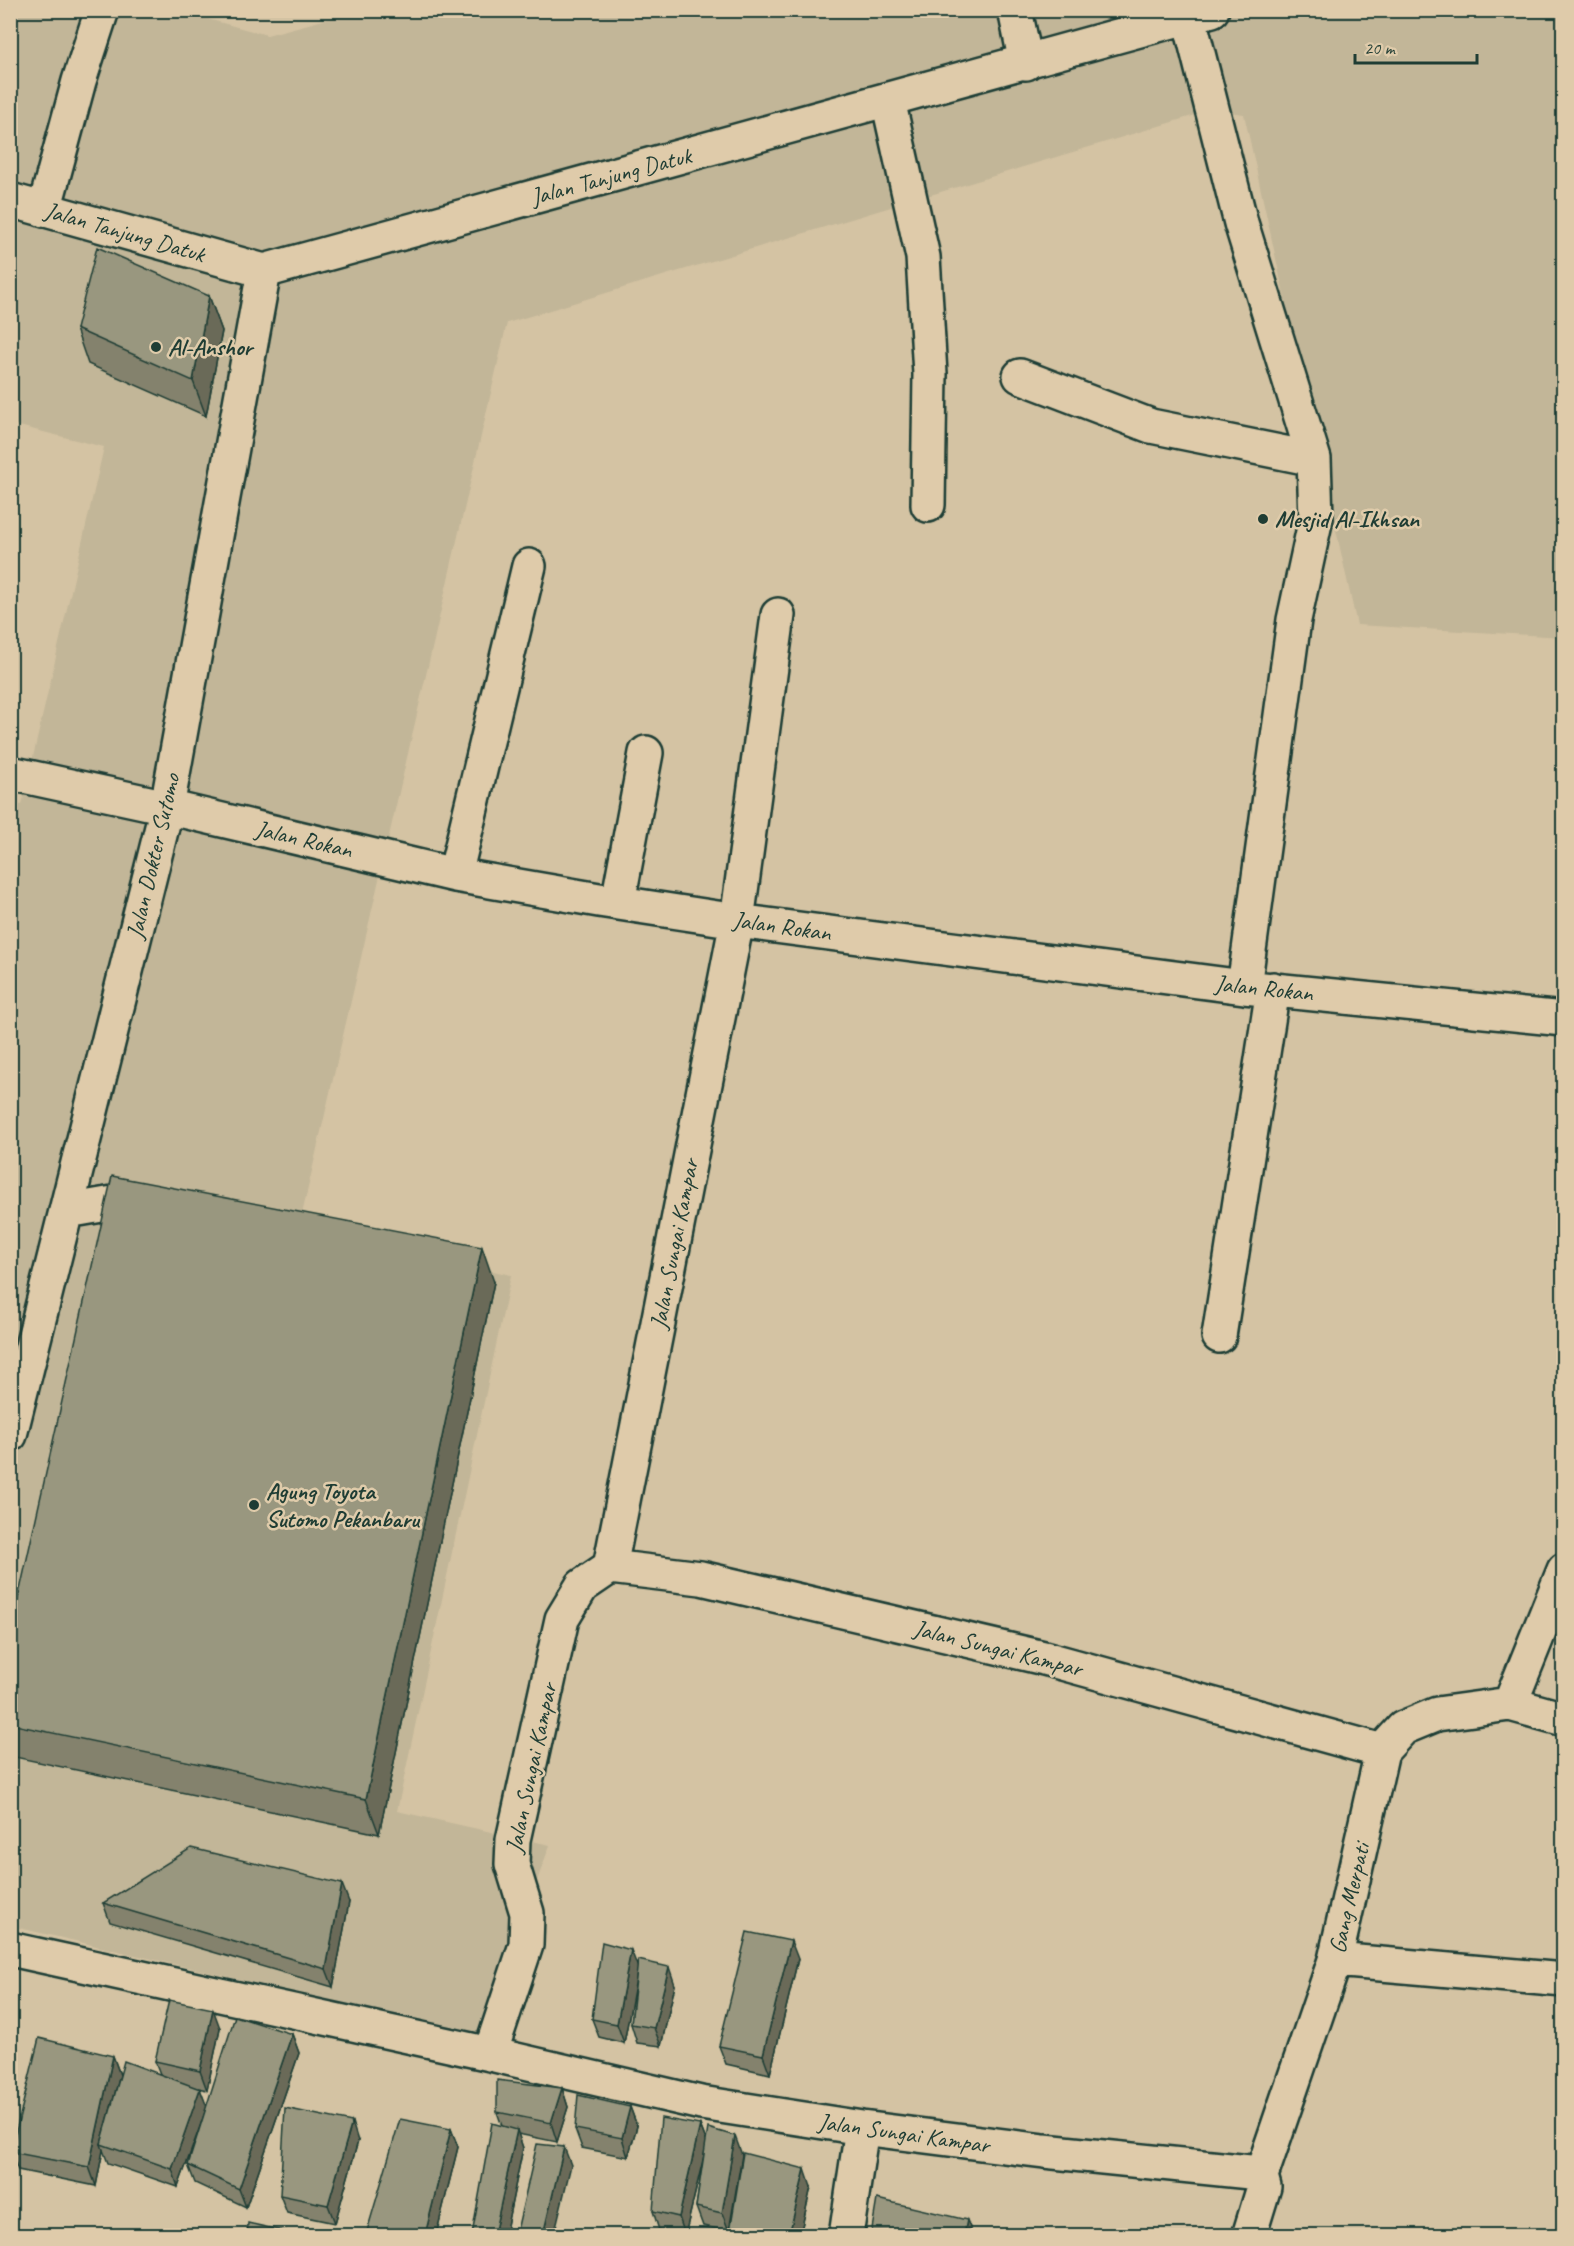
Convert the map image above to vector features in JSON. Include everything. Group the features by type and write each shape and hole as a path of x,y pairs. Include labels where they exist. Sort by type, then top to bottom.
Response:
{"street":[{"path":"44,210 79,81 102,10"},
{"path":"1015,10 1026,63"},
{"path":"1196,13 1241,224 1314,459 1316,518 1294,620 1259,988 1219,1336"},
{"name":"Jalan Tanjung Datuk","path":"10,200 264,271 1026,63 1196,13"},
{"path":"888,100 923,257 930,375 927,505"},
{"name":"Jalan Dokter Sutomo","path":"10,1435 167,807 264,271"},
{"path":"1020,376 1151,426 1314,459"},
{"path":"455,875 529,566"},
{"name":"Jalan Sungai Kampar","path":"610,1568 737,921 778,615"},
{"path":"618,902 646,753"},
{"name":"Jalan Rokan","path":"10,773 167,807 455,875 737,921 1259,988 1563,1019"},
{"path":"67,1212 119,1202 175,1218"},
{"path":"111,1235 119,1202"},
{"name":"Jalan Sungai Kampar","path":"490,2054 526,1945 527,1913 512,1864 513,1840 562,1619 582,1586 610,1568 701,1578 1044,1658 1382,1751"},
{"path":"1510,1704 1563,1570"},
{"name":"Gang Merpati","path":"1261,2176 1335,1960 1382,1751 1403,1728 1437,1714 1510,1704 1563,1719"},
{"name":"Jalan Sungai Kampar","path":"10,1949 490,2054 701,2103 862,2128 1044,2151 1250,2172 1261,2176"},
{"path":"1335,1960 1563,1980"},
{"path":"846,2235 862,2128"},
{"path":"1249,2235 1264,2187 1261,2176"}],"shaded area":[{"path":"361,10 1563,11 1563,637 1357,625 1244,114 1212,110 507,323 299,1227 511,1275 397,1811 550,1845 480,2036 11,1926 11,803 22,805 104,447 11,424 11,11 178,11 267,35"}],"building":[{"path":"97,247 209,296 193,381 76,329"},
{"name":"Agung Toyota Sutomo Pekanbaru","path":"112,1176 482,1247 366,1799 10,1724 10,1635"},
{"path":"191,1848 342,1884 326,1969 103,1903"},
{"path":"747,1932 791,1941 763,2055 719,2046"},
{"path":"602,1942 631,1950 617,2024 592,2019"},
{"path":"638,1960 669,1967 654,2028 631,2024"},
{"path":"169,2000 213,2009 200,2071 155,2061"},
{"path":"235,2016 292,2034 239,2189 188,2165"},
{"path":"39,2038 113,2056 89,2167 11,2152"},
{"path":"124,2061 200,2089 172,2169 101,2144"},
{"path":"497,2080 562,2088 551,2123 497,2112"},
{"path":"578,2095 630,2107 622,2138 575,2129"},
{"path":"285,2108 352,2122 328,2205 280,2195"},
{"path":"661,2118 700,2125 679,2217 653,2211"},
{"path":"400,2119 451,2129 425,2235 397,2235 367,2231"},
{"path":"492,2123 517,2130 494,2235 472,2235"},
{"path":"708,2128 735,2136 722,2213 696,2207"},
{"path":"537,2144 564,2147 543,2235 516,2235"},
{"path":"743,2153 805,2169 789,2235 752,2235 730,2231"},
{"path":"877,2199 967,2220 964,2235 871,2235"},
{"path":"248,2223 301,2235 247,2235"}],"place":[{"name":"Al-Anshor","path":"156,347"},
{"name":"Mesjid Al-Ikhsan","path":"1263,519"},
{"name":"Agung Toyota Sutomo Pekanbaru","path":"254,1505"}]}
